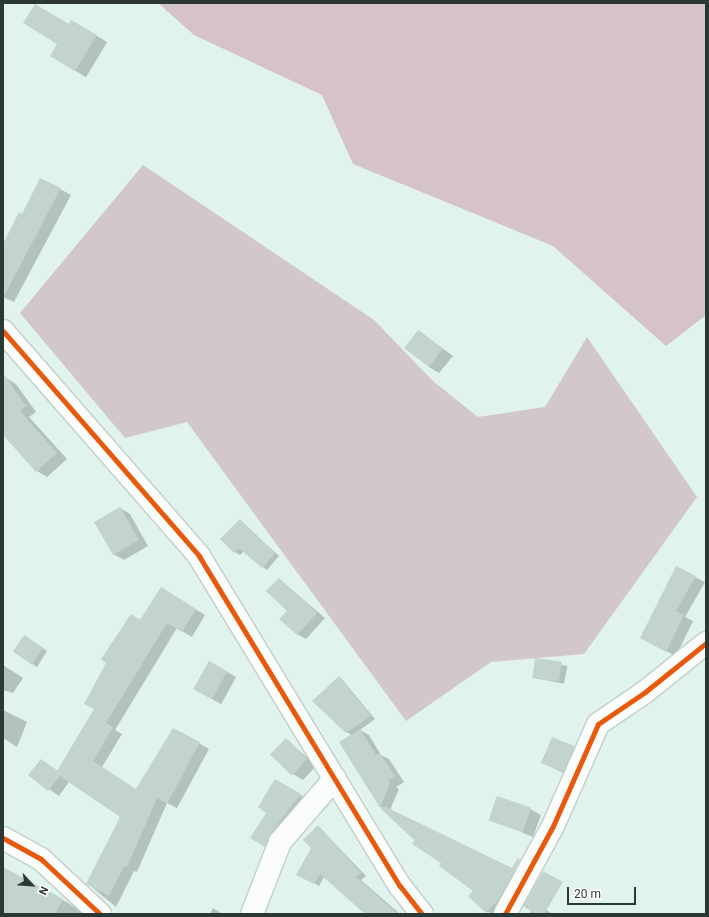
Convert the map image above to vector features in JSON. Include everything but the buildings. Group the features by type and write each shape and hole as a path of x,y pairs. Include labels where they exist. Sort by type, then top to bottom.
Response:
{"street":[{"path":"3,331 192,546 400,886 422,914"},
{"path":"505,914 553,826 598,724 645,692 706,643"},
{"path":"252,914 280,842 335,778"},
{"path":"3,838 41,860 100,914"}],"shaded area":[{"path":"158,3 706,3 706,315 666,346 553,246 353,164 322,95 194,35"},
{"path":"143,165 374,320 434,382 478,417 545,407 587,337 697,497 584,654 491,662 406,721 187,422 125,438 20,313"}],"cycle path":[{"path":"3,331 199,556 400,886 422,914"},
{"path":"505,914 553,826 598,724 645,692 706,643"},
{"path":"3,838 41,859 100,914"}]}
